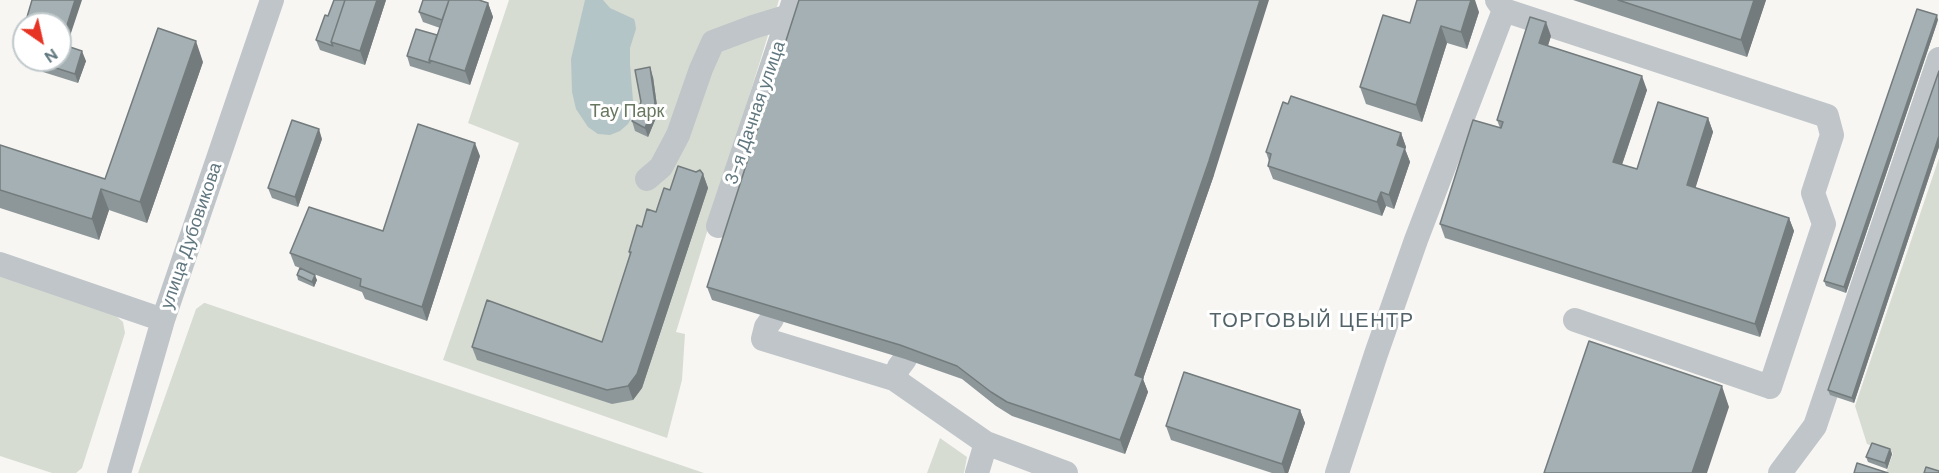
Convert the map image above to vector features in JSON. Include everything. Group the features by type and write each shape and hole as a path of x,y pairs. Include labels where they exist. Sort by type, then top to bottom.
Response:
{"street":[{"name":"улица Дубовикова","path":"118,473 163,320 272,0"},
{"path":"1337,473 1376,354 1500,5 1827,116 1832,135 1813,193 1824,224 1770,387 1575,320"},
{"path":"647,179 661,166 678,135 713,42 753,27 791,8"},
{"name":"3-я Дачная улица","path":"718,226 791,8"},
{"path":"1781,472 1815,426 1939,59"},
{"path":"0,264 163,320"},
{"path":"767,329 900,369 986,443 1066,473"},
{"path":"977,473 986,443"}],"green space":[{"name":"Тау Парк","path":"509,0 779,0 676,332 685,334 682,380 667,438 443,360 519,143 468,123"},
{"path":"1939,158 1939,473 1886,473 1893,453 1867,444 1855,406"},
{"path":"0,276 114,314 123,322 125,333 82,468 76,473 52,473 0,456"},
{"path":"204,303 704,473 138,473 196,309"},
{"path":"940,438 967,457 964,473 927,473"}],"shaded area":[{"path":"585,0 603,0 610,8 634,19 635,22 636,29 630,48 634,113 628,124 620,131 610,135 598,134 588,127 576,109 572,92 571,59"}],"building":[{"path":"32,0 75,0 71,12 28,12"},
{"path":"334,0 345,0 331,42 333,46 316,40 325,15 328,16"},
{"path":"345,0 377,0 360,51 331,42"},
{"path":"423,0 449,0 442,20 419,12"},
{"path":"449,0 479,0 488,3 465,71 429,60"},
{"path":"799,0 1260,0 1209,161 1135,375 1143,378 1120,440 1007,402 957,366 900,345 707,287"},
{"path":"1417,0 1471,0 1461,32 1441,26 1416,105 1360,87 1383,15 1410,23"},
{"path":"1618,0 1754,0 1741,40"},
{"path":"1917,9 1937,15 1844,287 1824,281"},
{"path":"1530,17 1546,22 1539,43 1642,76 1613,162 1637,169 1658,102 1708,118 1687,185 1789,218 1755,324 1440,224 1473,120 1501,128 1503,122 1497,120"},
{"path":"158,28 196,41 140,202 101,189 92,219 0,190 0,145 105,179"},
{"path":"416,29 437,35 430,63 407,56"},
{"path":"72,48 82,51 75,74 69,72 72,72"},
{"path":"650,67 655,103 645,128 632,121 641,102 635,70"},
{"path":"1939,71 1939,136 1852,398 1828,390"},
{"path":"1291,96 1401,133 1397,145 1405,148 1389,195 1381,192 1377,202 1268,166 1271,154 1266,152 1283,102 1288,104"},
{"path":"292,120 319,129 295,197 268,188"},
{"path":"418,124 475,143 422,307 360,286 361,279 290,253 309,207 383,231"},
{"path":"678,166 696,172 700,170 703,174 637,374 628,386 607,390 472,347 487,300 602,342 631,252 629,252 637,225 642,227 647,209 656,212 664,188 670,190"},
{"path":"300,268 315,275 312,282 297,275"},
{"path":"1589,341 1722,386 1692,473 1544,473"},
{"path":"1184,372 1300,410 1282,464 1166,426"},
{"path":"1872,443 1890,449 1885,463 1866,457"},
{"path":"1857,463 1888,473 1854,473"},
{"path":"1926,467 1939,471 1939,473 1924,473"}],"district":[{"name":"ТОРГОВЫЙ ЦЕНТР","path":"1312,322"}]}
